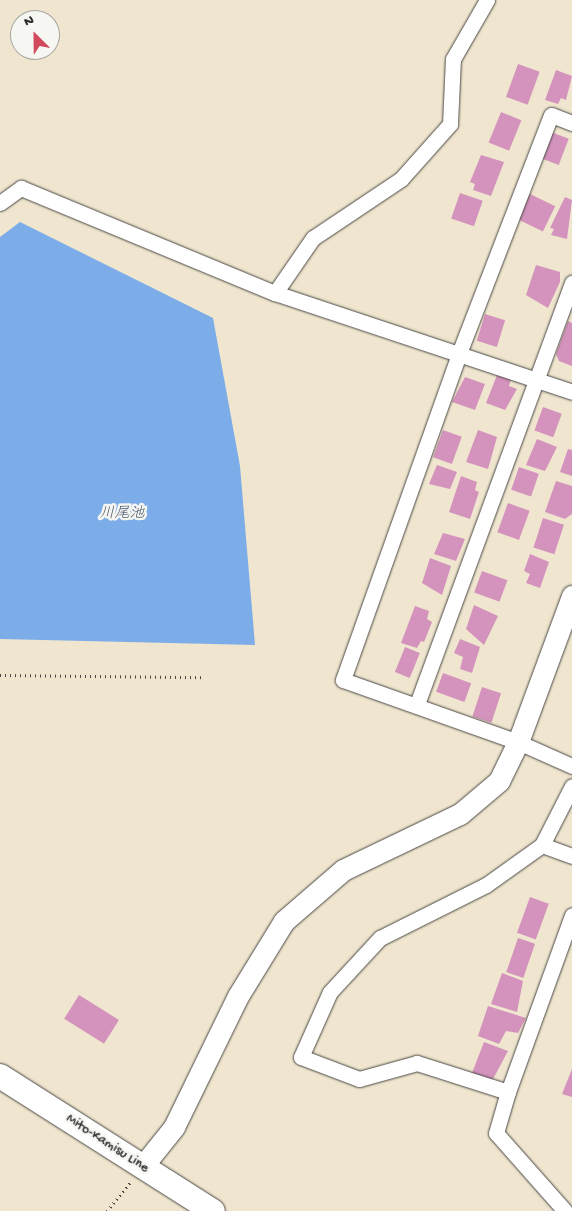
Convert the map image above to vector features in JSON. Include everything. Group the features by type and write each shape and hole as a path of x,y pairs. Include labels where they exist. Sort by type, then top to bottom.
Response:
{"main road":[{"name":"Mito-Kamisu Line","path":"0,1076 213,1211"}],"street":[{"path":"275,293 313,238 401,179 450,124 453,59 487,0"},
{"path":"572,123 551,115 459,354 343,680 417,704 518,742 572,766"},
{"path":"0,203 21,188 275,293 459,354 538,377 572,392"},
{"path":"417,704 572,282"},
{"path":"142,1167 174,1126 238,996 284,921 343,870 482,798 499,781 518,742 572,596"},
{"path":"508,1092 417,1063 359,1079 301,1057 330,992 380,938 486,885 542,845 572,786"},
{"path":"542,845 572,856"},
{"path":"565,1211 496,1133 508,1092 572,915"},
{"path":"571,1211 572,1207"}],"path":[{"path":"0,675 204,677"},
{"path":"107,1211 142,1167"}],"water":[{"name":"川尾池","path":"20,222 213,318 240,466 255,645 0,639 0,237"}],"building":[{"path":"518,64 540,72 528,105 506,97"},
{"path":"556,70 572,76 566,100 561,98 558,104 545,100"},
{"path":"501,112 521,120 509,151 489,143"},
{"path":"551,132 569,139 559,165 541,158"},
{"path":"481,155 504,162 491,196 473,190 475,184 470,182"},
{"path":"460,193 483,201 474,226 451,219"},
{"path":"530,194 555,206 543,231 518,219"},
{"path":"565,197 572,200 567,239 551,235 554,229 550,228"},
{"path":"536,265 560,272 560,282 548,308 526,295"},
{"path":"485,314 505,320 497,347 477,341"},
{"path":"568,321 572,323 572,366 559,361 556,354"},
{"path":"497,375 511,379 509,386 517,389 505,410 486,403"},
{"path":"465,377 485,384 475,410 452,402"},
{"path":"543,407 562,414 553,437 534,430"},
{"path":"443,430 462,437 452,464 433,457"},
{"path":"478,430 497,437 488,469 466,462"},
{"path":"537,439 557,447 545,471 526,465"},
{"path":"568,449 572,450 572,476 560,472"},
{"path":"437,465 457,472 450,489 429,484"},
{"path":"519,467 539,474 531,497 511,490"},
{"path":"461,476 477,482 475,490 479,492 470,519 449,512"},
{"path":"556,481 572,486 572,514 565,519 545,512"},
{"path":"508,503 530,511 519,540 497,532"},
{"path":"543,518 564,525 554,554 533,547"},
{"path":"443,533 465,539 456,561 434,554"},
{"path":"530,554 549,562 540,588 526,583 530,574 524,571"},
{"path":"430,558 451,566 442,595 422,583"},
{"path":"482,571 507,580 500,602 474,593"},
{"path":"474,605 498,616 484,645 466,629"},
{"path":"415,606 429,611 427,619 432,622 424,642 421,641 417,648 401,643"},
{"path":"460,639 480,647 472,673 460,669 463,657 454,653"},
{"path":"405,647 420,653 410,678 395,672"},
{"path":"443,673 471,683 464,702 436,692"},
{"path":"482,687 501,693 491,723 472,716"},
{"path":"530,897 549,904 536,940 517,933"},
{"path":"518,938 535,944 523,978 506,972"},
{"path":"502,973 523,981 517,1012 491,1004"},
{"path":"79,995 119,1020 104,1044 64,1019"},
{"path":"488,1006 526,1018 518,1033 506,1031 499,1044 478,1036"},
{"path":"484,1042 508,1051 492,1081 472,1073"},
{"path":"572,1069 572,1097 562,1094"}]}
